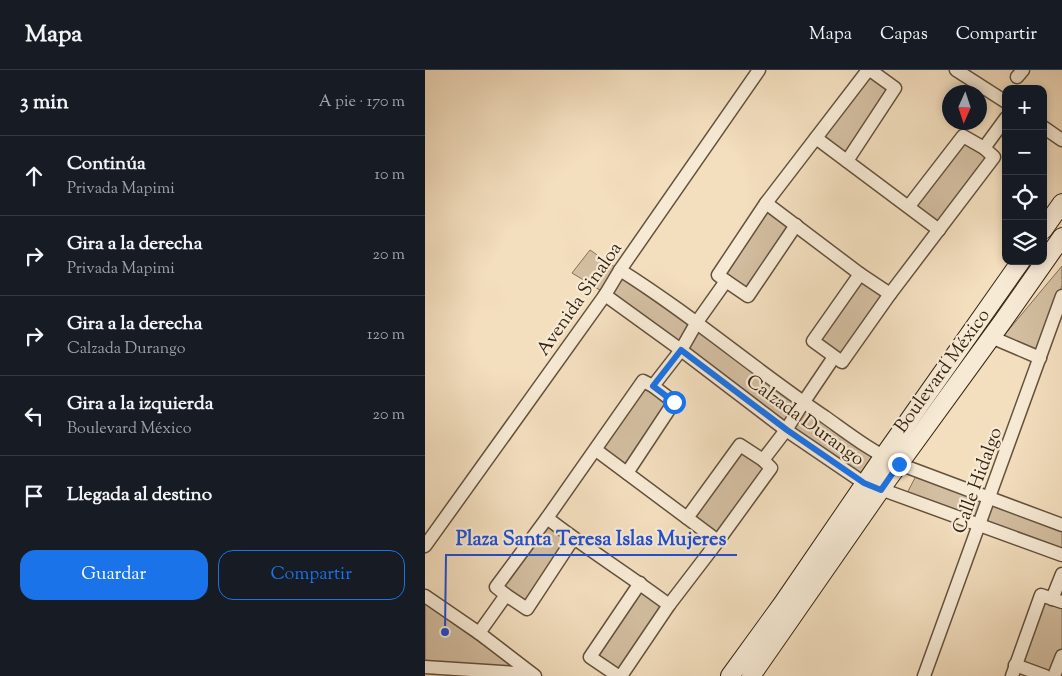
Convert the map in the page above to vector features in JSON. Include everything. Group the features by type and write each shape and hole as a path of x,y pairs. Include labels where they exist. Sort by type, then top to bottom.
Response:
{"main road":[{"path":"1047,224 1062,203"},
{"name":"Boulevard México","path":"751,676 899,464 1062,238"},
{"name":"Boulevard México","path":"730,676 1018,265"}],"street":[{"name":"Avenida Sinaloa","path":"425,546 605,295 620,270 759,70"},
{"path":"956,70 1002,99"},
{"path":"796,225 748,296 726,282 718,274 766,204 816,138 873,71 895,88 847,161"},
{"path":"983,148 1002,123"},
{"path":"1047,130 1062,140"},
{"path":"860,274 813,341 841,362 994,156 963,136 909,206"},
{"path":"816,138 939,230"},
{"path":"766,204 890,294"},
{"name":"Calzada Durango","path":"620,270 697,322 803,402 883,457 1062,524"},
{"path":"653,386 681,350 697,322 726,282"},
{"name":"Calzada Durango","path":"605,295 787,430 864,483 1062,554"},
{"name":"Calle Hidalgo","path":"924,676 1062,296"},
{"path":"991,337 1040,358"},
{"path":"763,460 787,430 803,402 834,357"},
{"path":"573,538 527,609 506,596 496,586 596,450 643,381 674,402 627,473"},
{"path":"641,584 590,657 615,675 718,541 771,468 763,460 740,445 687,518"},
{"path":"596,450 718,541"},
{"path":"547,518 669,605"},
{"path":"1045,676 1013,670 1041,594 1057,600 1062,574"},
{"path":"425,596 479,633 533,675"},
{"path":"479,633 506,596"},
{"path":"1054,676 1062,656"},
{"path":"425,667 533,675"}],"shaded area":[{"path":"870,75 891,90 845,156 822,138"},
{"path":"965,141 989,157 939,226 916,207"},
{"path":"766,209 792,226 748,292 722,274"},
{"path":"590,250 699,325 880,457 864,480 608,295 572,273"},
{"path":"1062,266 1062,285 1038,354 1001,339"},
{"path":"862,280 887,295 841,357 818,341"},
{"path":"643,384 671,402 626,470 603,450"},
{"path":"741,450 768,468 719,538 691,516"},
{"path":"917,474 1062,527 1062,552 906,495"},
{"path":"548,522 570,538 527,606 499,586"},
{"path":"641,586 667,606 620,675 592,656"},
{"path":"1041,596 1062,603 1062,652 1053,676 1018,664"},
{"path":"425,604 516,668 425,661"}],"place":[{"name":"Plaza Santa Teresa Islas Mujeres","path":"445,632"}],"route":[{"path":"674,402 653,386 681,350 787,430 864,483 881,490 899,464"}]}
